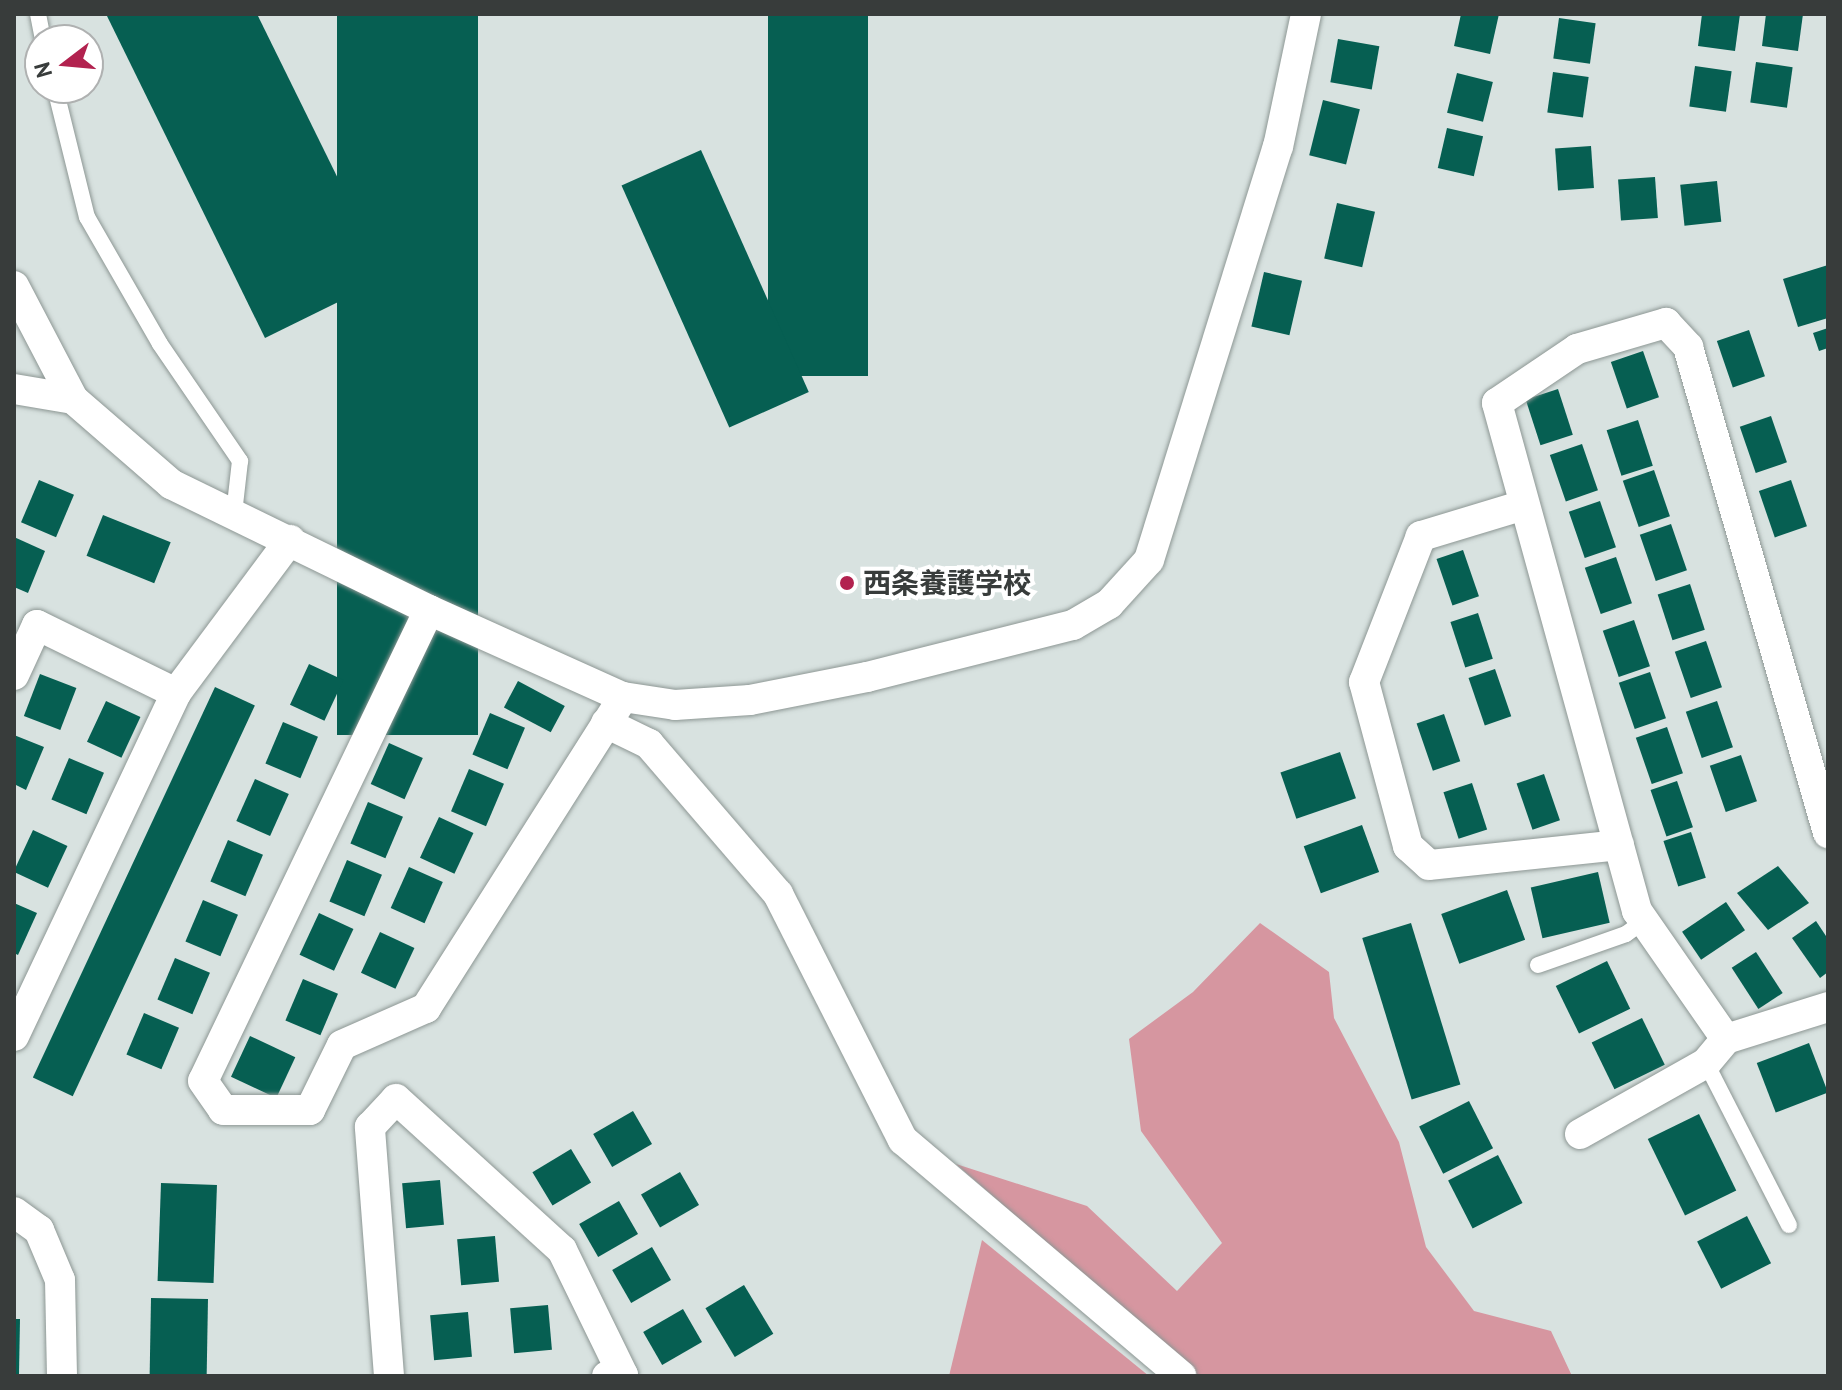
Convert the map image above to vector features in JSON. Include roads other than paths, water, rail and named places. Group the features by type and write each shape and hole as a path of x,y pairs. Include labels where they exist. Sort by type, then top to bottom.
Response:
{"street":[{"path":"14,286 73,399 171,484 429,610 636,699 750,700 867,677 1073,625 1126,588 1149,560 1170,510 1278,147 1306,14"},
{"path":"1726,1039 1644,921 1619,845 1497,403 1577,349 1666,323 1688,347 1828,833"},
{"path":"14,389 73,399"},
{"path":"1524,505 1421,536 1364,682 1408,846 1429,865 1619,845"},
{"path":"14,1036 176,693 290,540"},
{"path":"429,610 203,1081 223,1110 310,1110 342,1045 426,1008 606,723 636,699"},
{"path":"14,675 37,625 176,693"},
{"path":"636,699 649,744"},
{"path":"606,723 649,744 778,894 903,1140 1181,1376"},
{"path":"1580,1134 1706,1063 1726,1039 1828,1007"},
{"path":"389,1376 370,1127 396,1099 562,1250 623,1375 607,1376"},
{"path":"14,1212 39,1230 60,1280 62,1376"}],"lane":[{"path":"59,104 87,217 160,344 240,461 234,514"},
{"path":"1538,965 1626,934 1644,921"},
{"path":"1706,1063 1789,1225"}],"place":[{"name":"西条養護学校","path":"847,583"}]}
